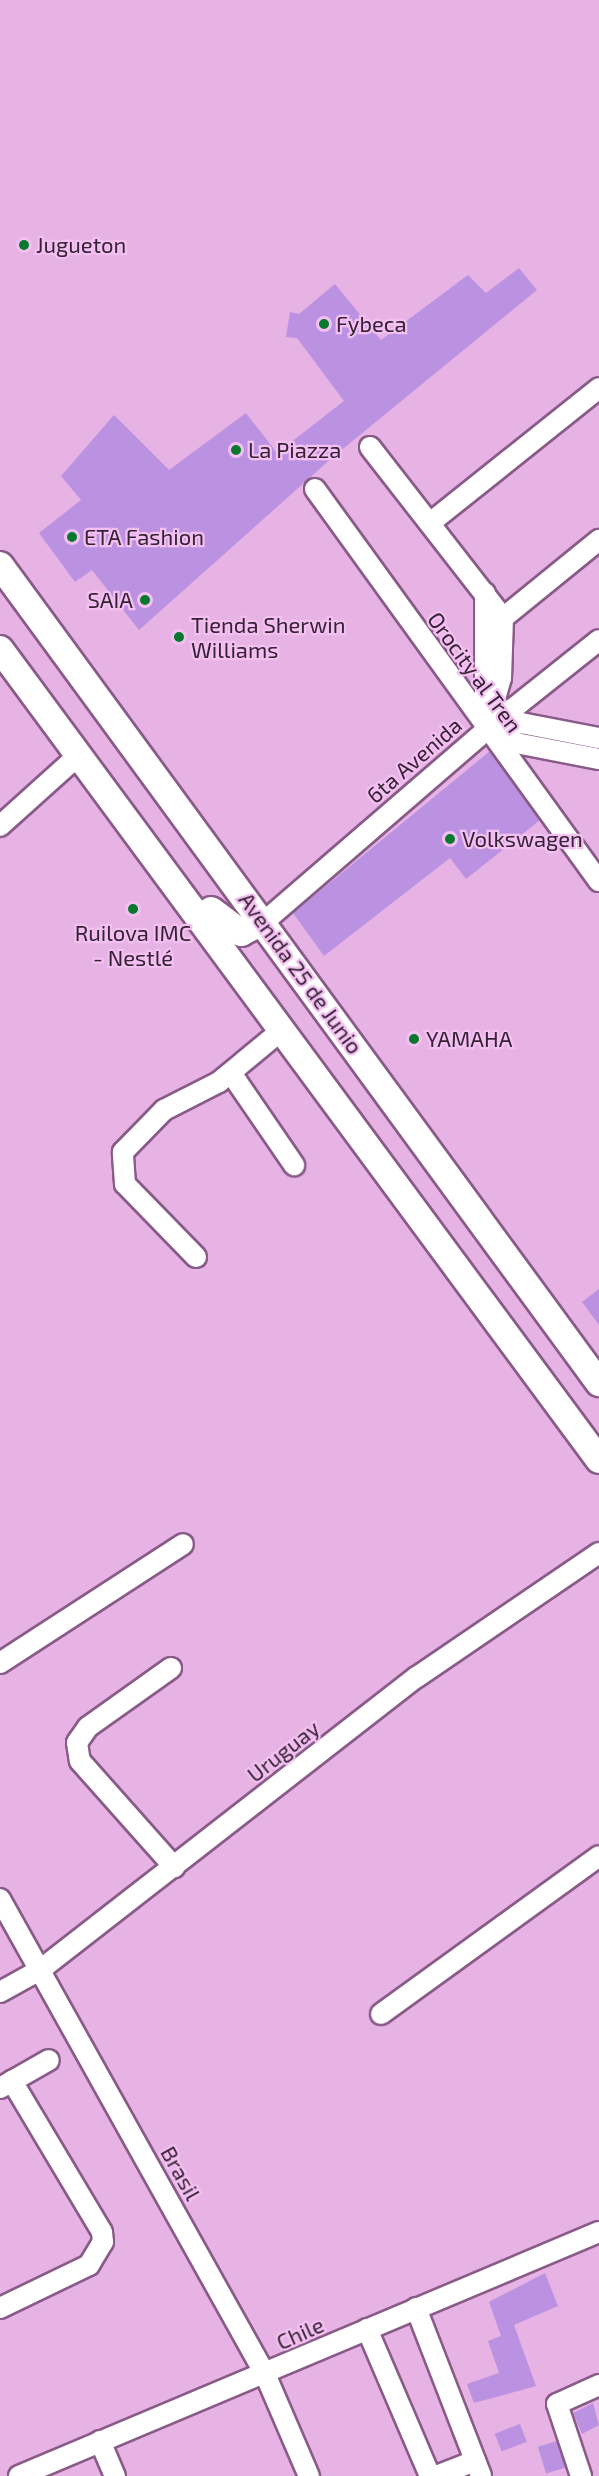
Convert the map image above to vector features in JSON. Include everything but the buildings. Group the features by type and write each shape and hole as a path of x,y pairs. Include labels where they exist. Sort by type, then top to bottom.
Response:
{"main road":[{"name":"Avenida 25 de Junio","path":"0,565 595,1371"},
{"name":"Avenida 25 de Junio","path":"0,649 283,1029 378,1166 599,1460"},
{"path":"130,822 224,925 246,933 265,921"}],"street":[{"path":"430,523 599,388"},
{"path":"370,447 503,618 501,678 486,730"},
{"name":"Orocity al Tren","path":"315,489 486,730 597,874"},
{"path":"503,618 599,540"},
{"path":"485,593 486,730"},
{"name":"6ta Avenida","path":"265,921 486,730 599,640"},
{"path":"486,730 521,723 599,742"},
{"path":"486,730 516,743 599,759"},
{"path":"0,826 80,754"},
{"path":"196,1257 125,1184 119,1165 123,1152 164,1110 231,1073 283,1029"},
{"path":"231,1073 294,1165"},
{"path":"0,1663 183,1544"},
{"name":"Uruguay","path":"0,1992 40,1970 417,1677 599,1553"},
{"path":"171,1668 88,1727 77,1743 80,1761 174,1867"},
{"path":"381,2014 599,1856"},
{"name":"Brasil","path":"0,1899 265,2374 309,2476"},
{"path":"0,2306 89,2265 103,2242 102,2232 6,2084 49,2060"},
{"name":"Chile","path":"19,2476 599,2232"},
{"path":"416,2308 478,2468 436,2476"},
{"path":"367,2329 430,2476"},
{"path":"581,2476 557,2404 599,2385"},
{"path":"100,2441 115,2476"}],"place":[{"name":"Jugueton","path":"24,245"},
{"name":"Fybeca","path":"324,324"},
{"name":"La Piazza","path":"236,450"},
{"name":"ETA Fashion","path":"72,537"},
{"name":"SAIA","path":"145,600"},
{"name":"Tienda Sherwin Williams","path":"179,637"},
{"name":"Volkswagen","path":"450,839"},
{"name":"Ruilova IMC - Nestlé","path":"133,909"},
{"name":"YAMAHA","path":"414,1039"}]}
